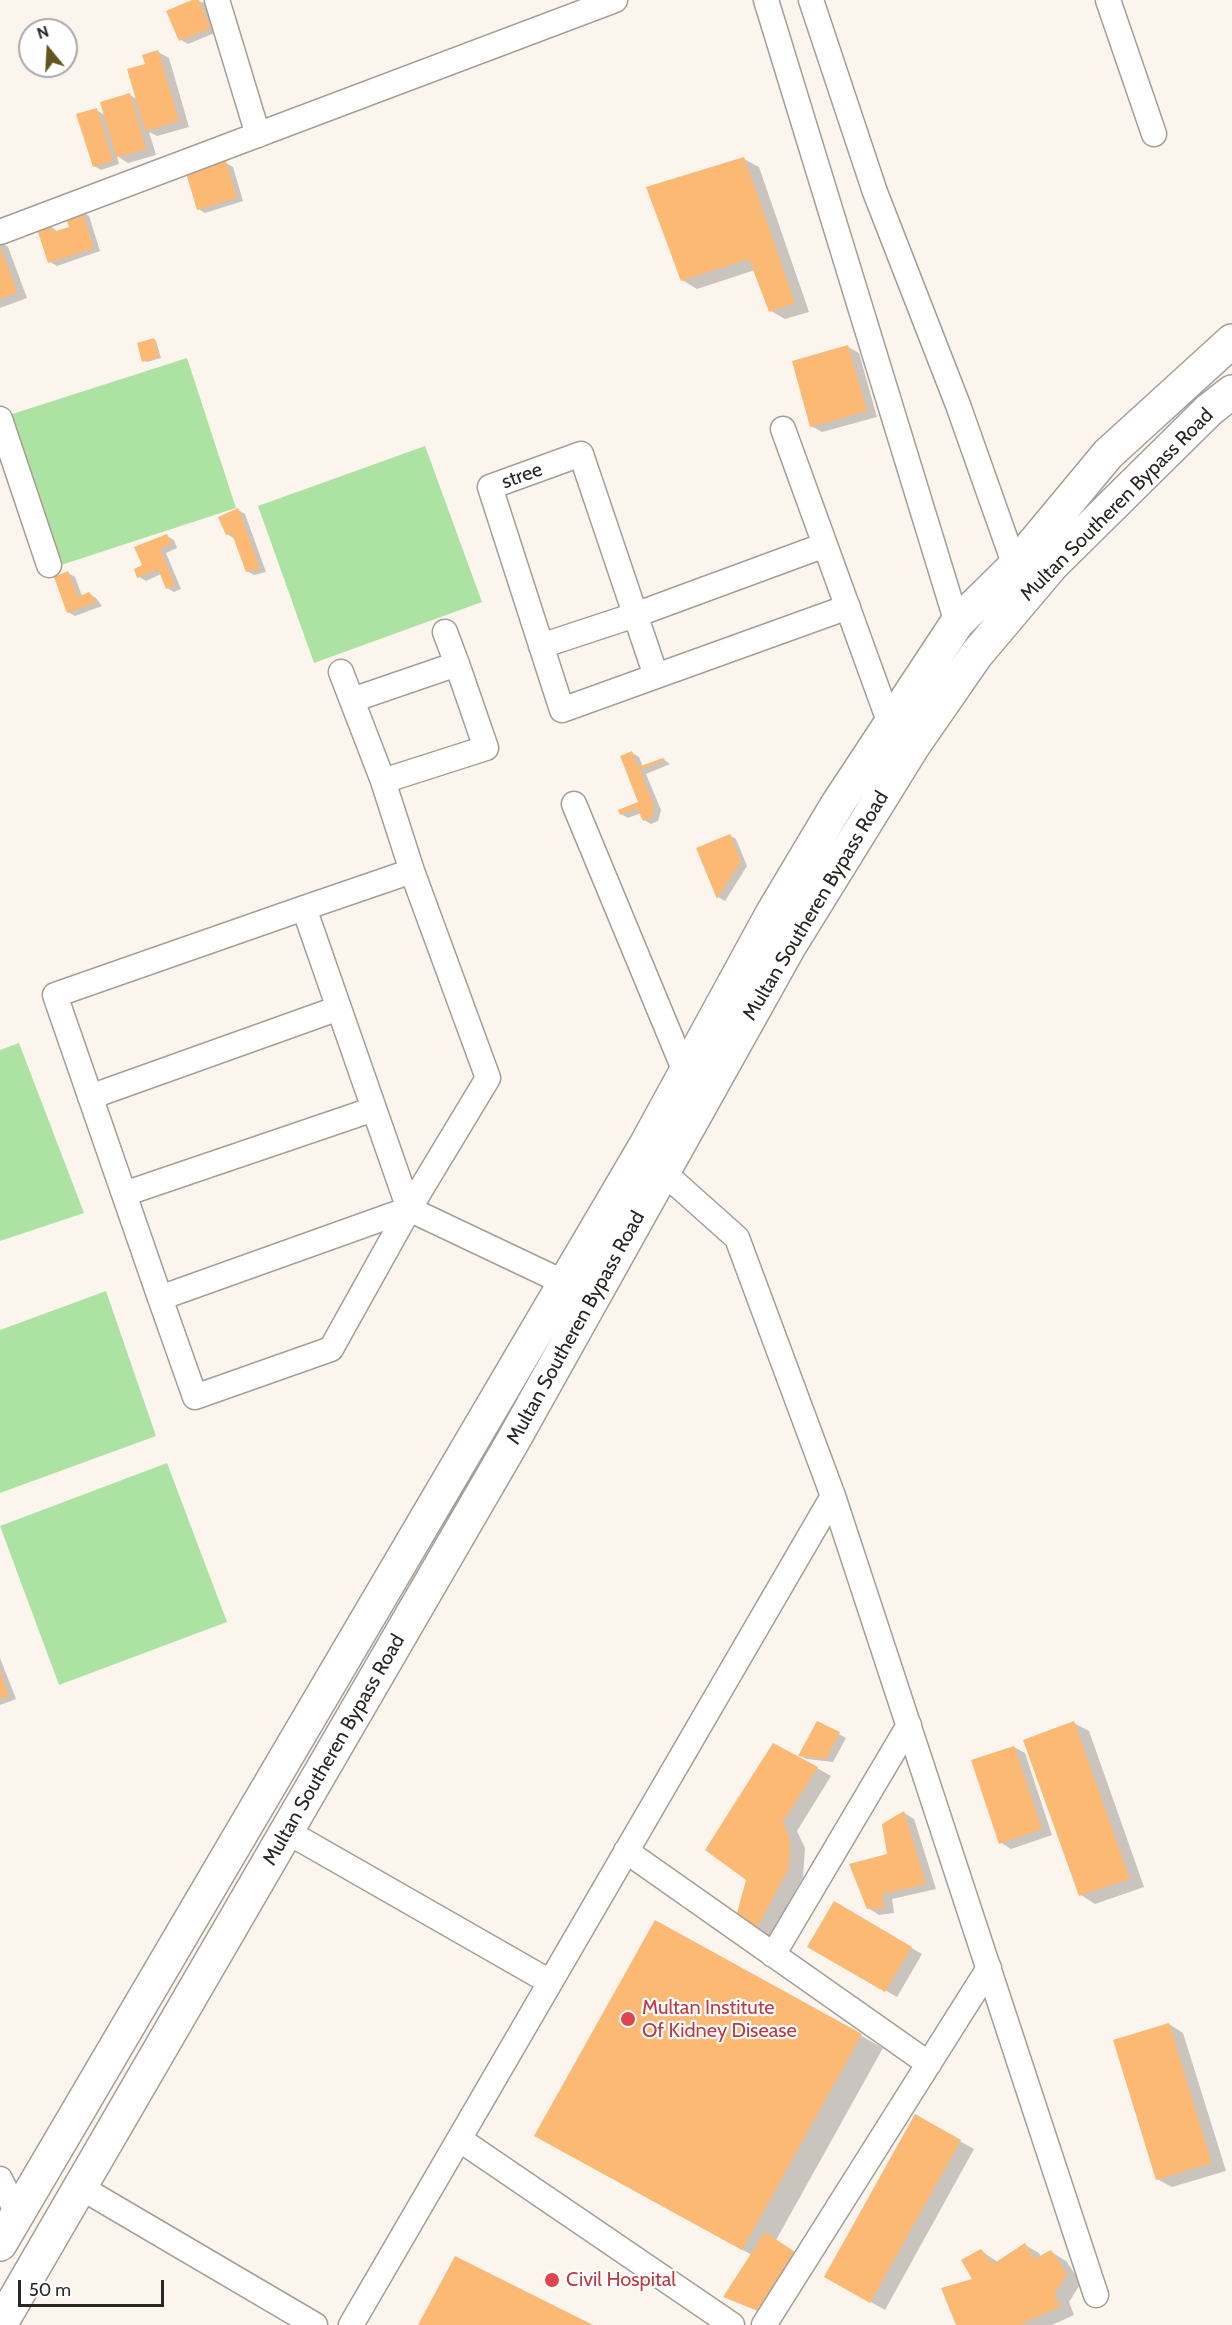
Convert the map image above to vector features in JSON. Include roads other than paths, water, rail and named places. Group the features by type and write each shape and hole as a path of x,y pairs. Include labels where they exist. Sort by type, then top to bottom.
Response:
{"highway":[{"name":"Multan Southeren Bypass Road","path":"0,2244 565,1283 686,1074 772,914 837,805 890,723 957,623 1015,566 1108,454 1232,341"},
{"name":"Multan Southeren Bypass Road","path":"0,2325 513,1441 790,945 913,746 976,655 1052,565 1209,410 1232,392"}],"street":[{"path":"217,0 258,135"},
{"path":"0,232 615,0"},
{"path":"766,0 957,623"},
{"path":"811,0 875,192 953,393 1015,566"},
{"path":"1108,0 1154,134"},
{"path":"0,419 49,565"},
{"path":"783,429 890,723"},
{"name":"stree","path":"656,676 581,454 490,487 562,710 848,607"},
{"path":"541,646 635,615 825,545"},
{"path":"383,781 486,748 444,632"},
{"path":"352,700 457,664"},
{"path":"341,672 383,781 412,871 488,1078 409,1209 331,1349 195,1397 54,995 412,871"},
{"path":"574,804 686,1074"},
{"path":"303,908 409,1209"},
{"path":"90,1097 339,1008"},
{"path":"124,1194 374,1109"},
{"path":"663,1172 737,1238 833,1496 1096,2295"},
{"path":"160,1298 409,1209 565,1283"},
{"path":"351,2325 833,1496"},
{"path":"773,1955 909,1725"},
{"path":"286,1831 550,1982"},
{"path":"626,1851 929,2064"},
{"path":"764,2325 989,1968"},
{"path":"459,2139 732,2325"},
{"path":"0,2180 17,2214"},
{"path":"80,2187 315,2325"}],"place":[{"name":"Multan Institute Of Kidney Disease","path":"628,2019"},
{"name":"Civil Hospital","path":"552,2280"}]}
